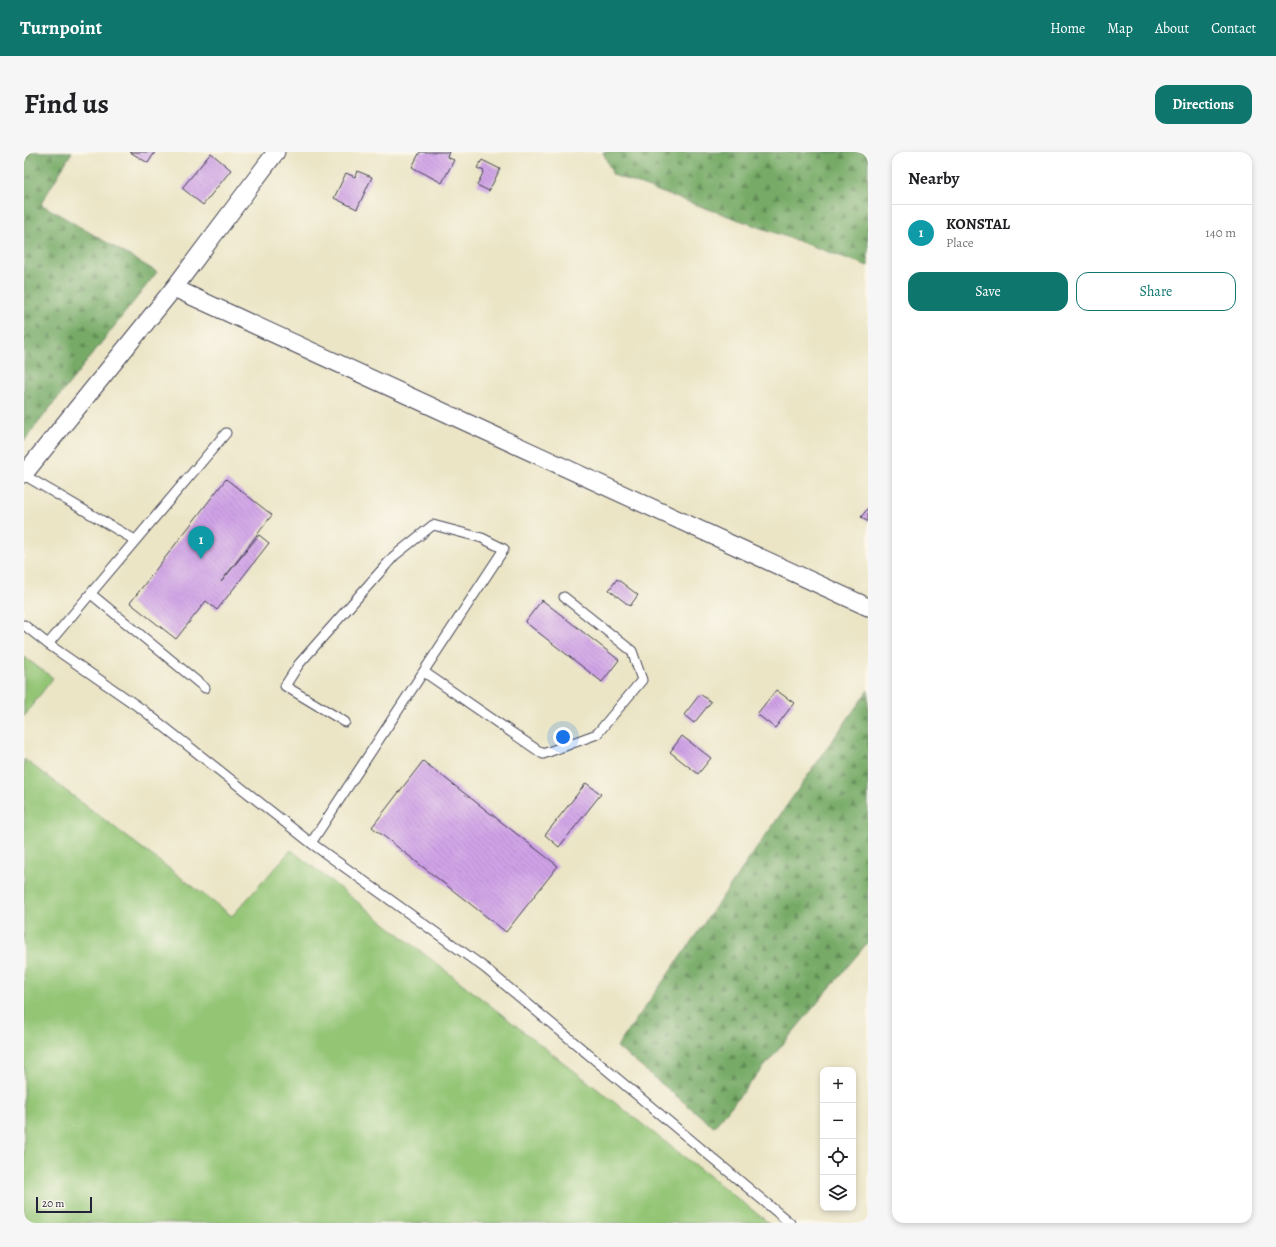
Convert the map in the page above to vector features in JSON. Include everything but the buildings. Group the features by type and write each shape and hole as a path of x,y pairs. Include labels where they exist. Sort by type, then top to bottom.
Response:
{"street":[{"path":"24,474 174,288 276,152"},
{"path":"174,288 868,607"}],"lane":[{"path":"48,644 226,433"},
{"path":"24,474 135,540"},
{"path":"311,843 504,549 482,538 433,525 394,556 299,664 285,686 345,722"},
{"path":"91,594 205,688"},
{"path":"424,672 543,754 597,734 642,680 632,651 564,597"},
{"path":"24,625 48,644 143,710 311,843 485,968 790,1223"}],"green space":[{"path":"24,152 72,152 41,204 157,272 24,441"},
{"path":"603,152 868,152 868,266 613,175"},
{"path":"24,657 53,678 24,716"},
{"path":"868,690 868,942 714,1127 617,1047"},
{"path":"24,759 232,916 291,850 769,1223 24,1223"}],"place":[{"name":"KONSTAL","path":"201,559"}]}
